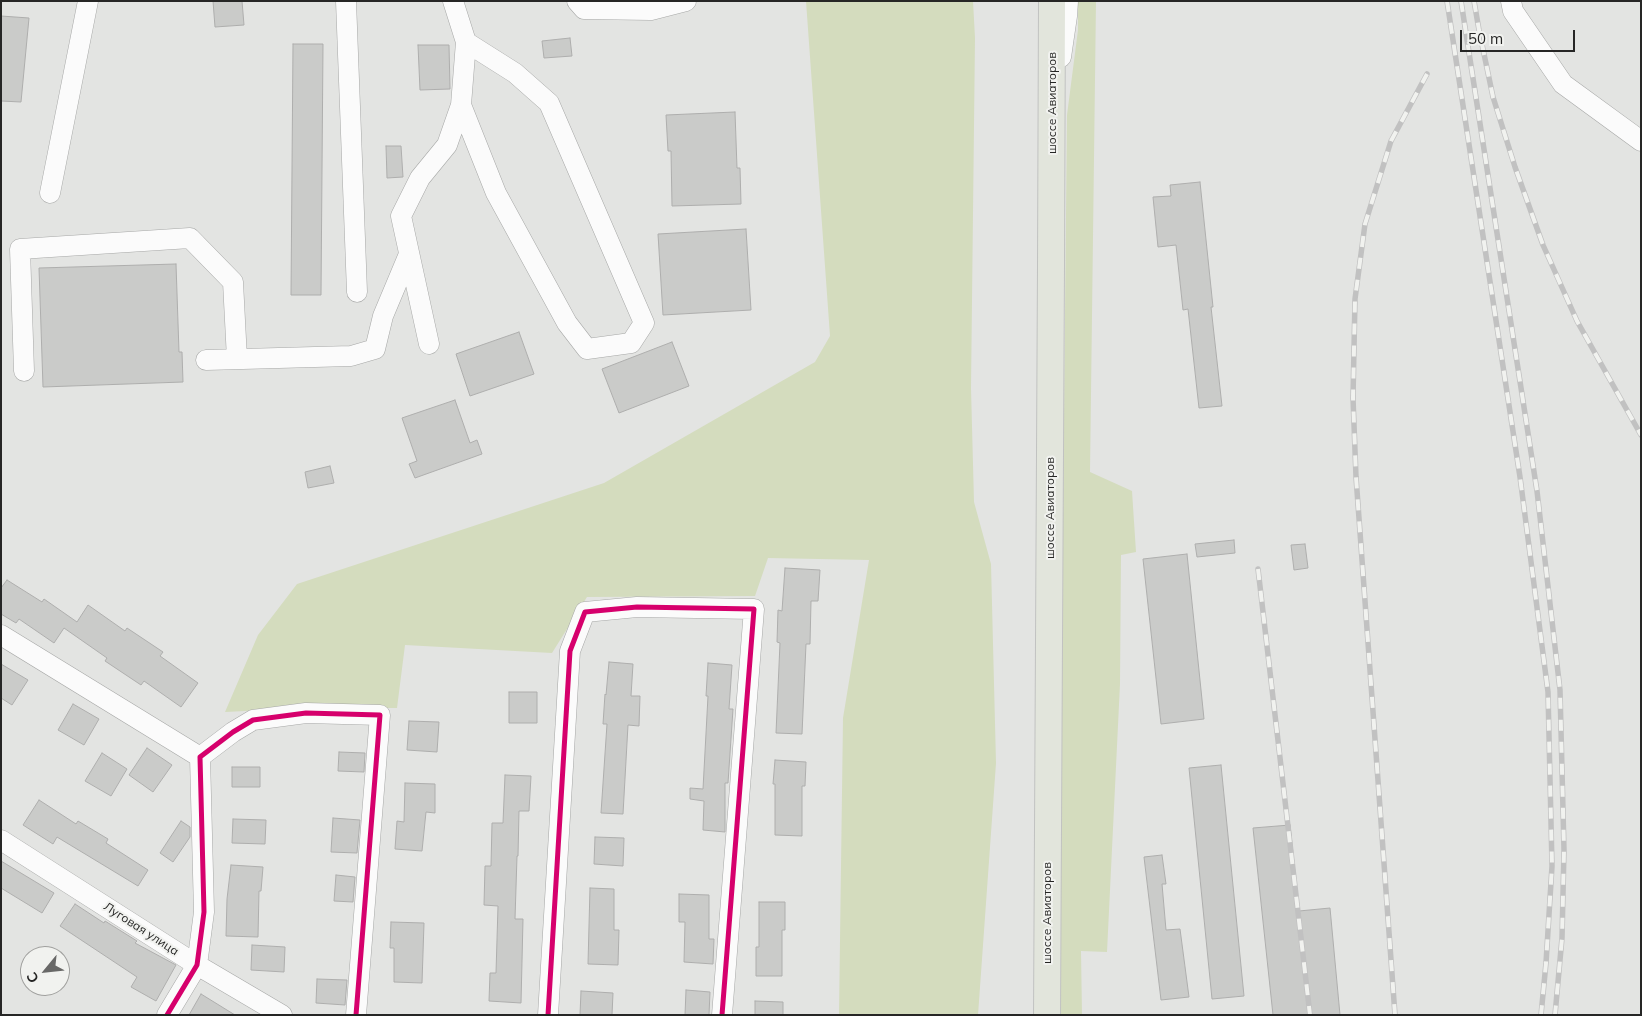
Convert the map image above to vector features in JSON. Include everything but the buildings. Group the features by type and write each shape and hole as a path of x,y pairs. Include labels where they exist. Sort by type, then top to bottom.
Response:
{"main road":[{"name":"шоссе Авиаторов","path":"1031,1015 1036,1"},
{"name":"шоссе Авиаторов","path":"1047,1015 1052,1"}],"street":[{"path":"50,193 88,1"},
{"path":"346,1 357,292"},
{"path":"429,344 401,216 420,178 447,144 461,105 466,42 453,1"},
{"path":"577,1 584,9 650,10 686,1"},
{"path":"1052,113 1068,1"},
{"path":"1511,1 1513,11 1563,84 1641,141"},
{"path":"461,105 496,193 567,323 587,349 631,343 644,324 549,103 515,73 466,42"},
{"path":"24,370 20,249 190,238 233,282 237,359"},
{"path":"206,360 351,356 375,350 383,316 409,254"},
{"path":"548,1015 570,651 585,612 637,607 754,609 722,1015"},
{"path":"1,635 200,757"},
{"path":"200,757 233,732 253,720 306,713 380,715 356,1015"},
{"path":"168,1015 197,965 204,912 200,757"},
{"name":"Луговая улица","path":"1,840 197,965 282,1015"}],"green space":[{"path":"806,1 973,1 975,38 971,388 974,502 991,564 996,763 978,1015 839,1015 843,718 869,560 768,558 755,596 587,597 552,653 405,645 397,708 306,708 225,712 258,635 297,584 604,483 815,362 830,336"},
{"path":"1078,1 1096,1 1090,472 1132,491 1136,552 1121,555 1120,684 1107,952 1081,951 1082,1015 1058,1015 1067,115 1078,30"}],"railway":[{"path":"1447,1 1520,477 1548,692 1552,866 1541,1015"},
{"path":"1461,1 1537,491 1560,690 1564,850 1562,938 1555,1015"},
{"path":"1474,1 1493,97 1515,167 1543,245 1577,321 1641,435"},
{"path":"1395,1015 1356,477 1353,398 1355,299 1365,224 1391,141 1427,74"},
{"path":"1258,569 1310,1015"}],"cycle path":[{"path":"548,1015 570,651 585,612 637,607 754,609 722,1015"},
{"path":"167,1015 197,965 204,912 200,757 233,732 253,720 306,713 380,715 356,1015"}]}
